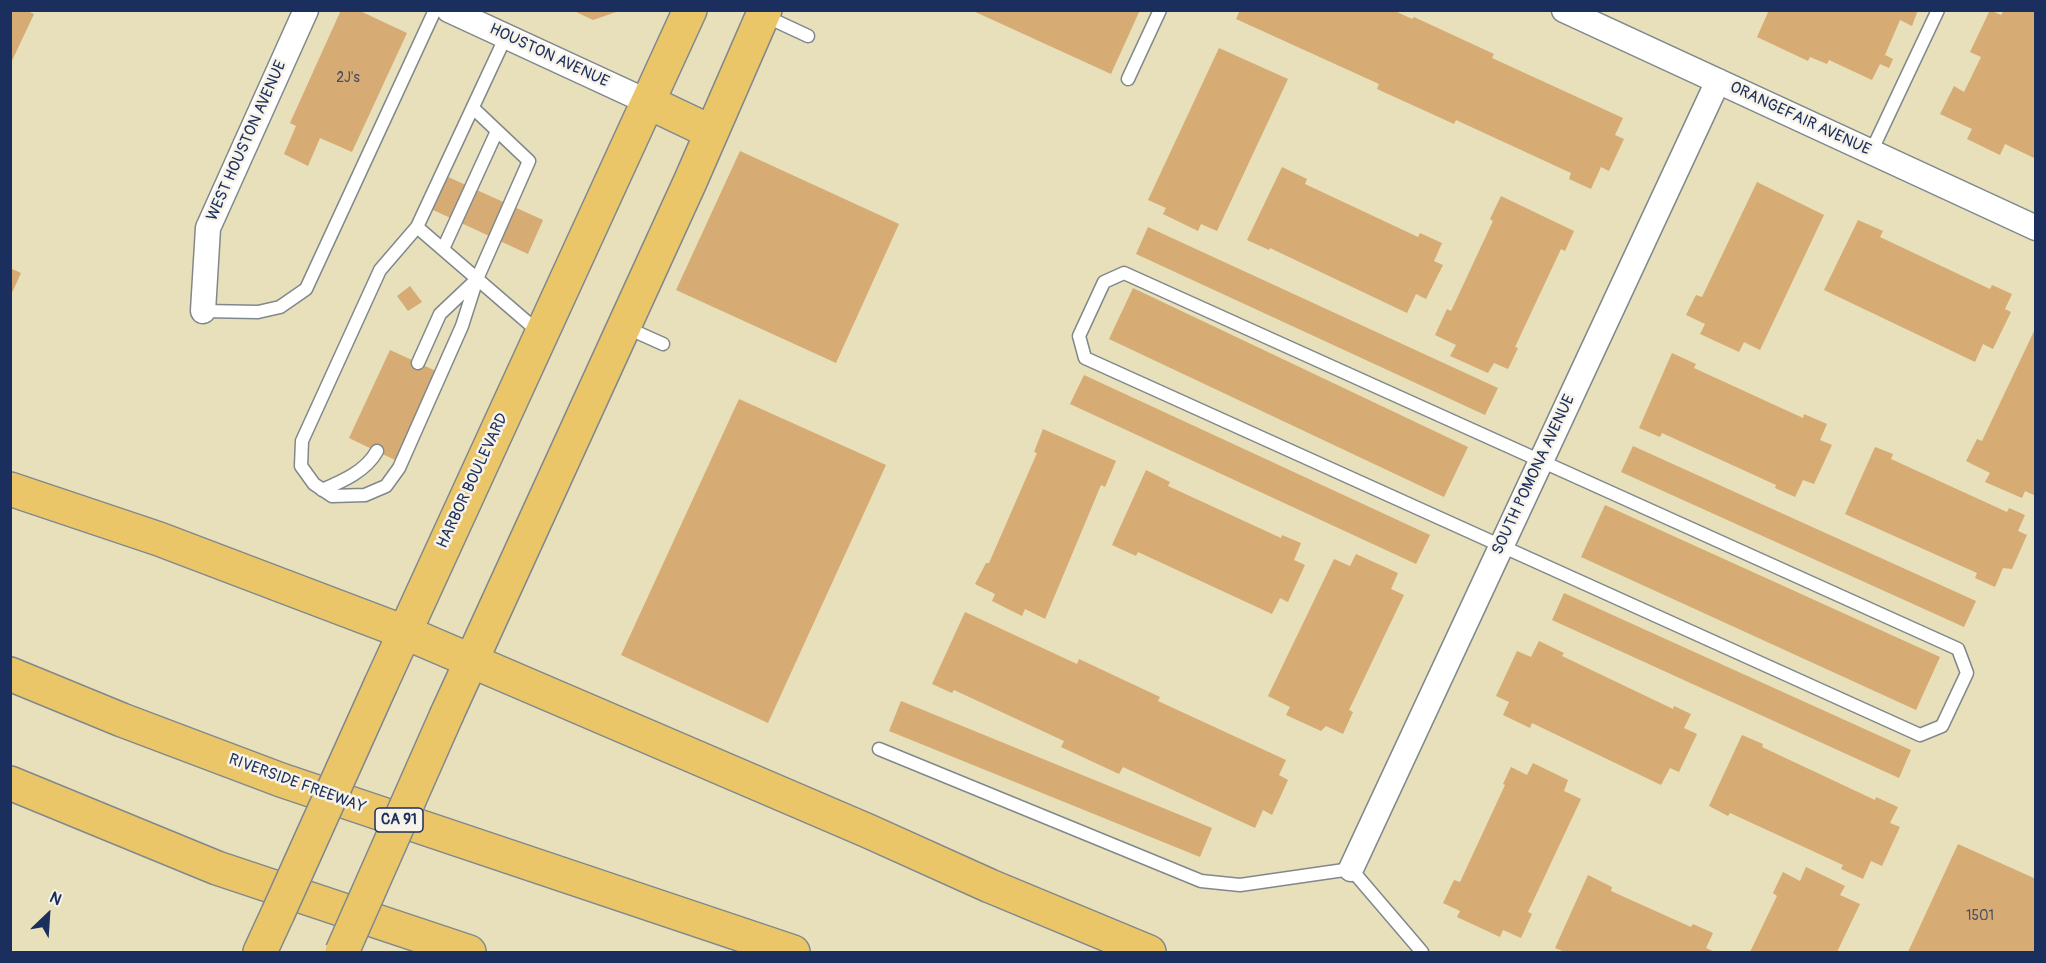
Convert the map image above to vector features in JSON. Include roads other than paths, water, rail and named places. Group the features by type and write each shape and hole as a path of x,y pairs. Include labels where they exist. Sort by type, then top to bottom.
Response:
{"main road":[{"name":"HARBOR BOULEVARD","path":"260,952 404,632 690,10"},
{"path":"342,952 764,13"},
{"path":"648,102 711,132"},
{"path":"10,489 159,539 404,632 1149,952"},
{"name":"RIVERSIDE FREEWAY","path":"10,674 122,720 281,780 793,952"},
{"path":"10,783 217,868 469,952"}],"street":[{"name":"WEST HOUSTON AVENUE","path":"203,311 208,228 306,10"},
{"name":"HOUSTON AVENUE","path":"449,10 648,102"},
{"name":"ORANGEFAIR AVENUE","path":"1564,10 2036,228"},
{"name":"SOUTH POMONA AVENUE","path":"1351,869 1718,81"}],"lane":[{"path":"203,311 258,312 280,307 306,289 435,10"},
{"path":"1128,79 1160,10"},
{"path":"1871,152 1938,10"},
{"path":"764,13 808,36"},
{"path":"473,108 529,161 477,279 462,326 399,468 386,486 365,495 332,496 314,484 301,465 302,441 380,270 417,227 506,36"},
{"path":"442,249 497,131"},
{"path":"417,227 542,334"},
{"path":"1124,273 1541,460 1958,649 1967,673 1942,726 1920,735 1501,546 1086,358 1079,336 1104,282 1124,273"},
{"path":"418,363 440,314 477,279"},
{"path":"624,326 663,344"},
{"path":"322,490 345,480 372,460 377,451"},
{"path":"879,748 1201,881 1240,885 1351,869 1422,952"}]}
